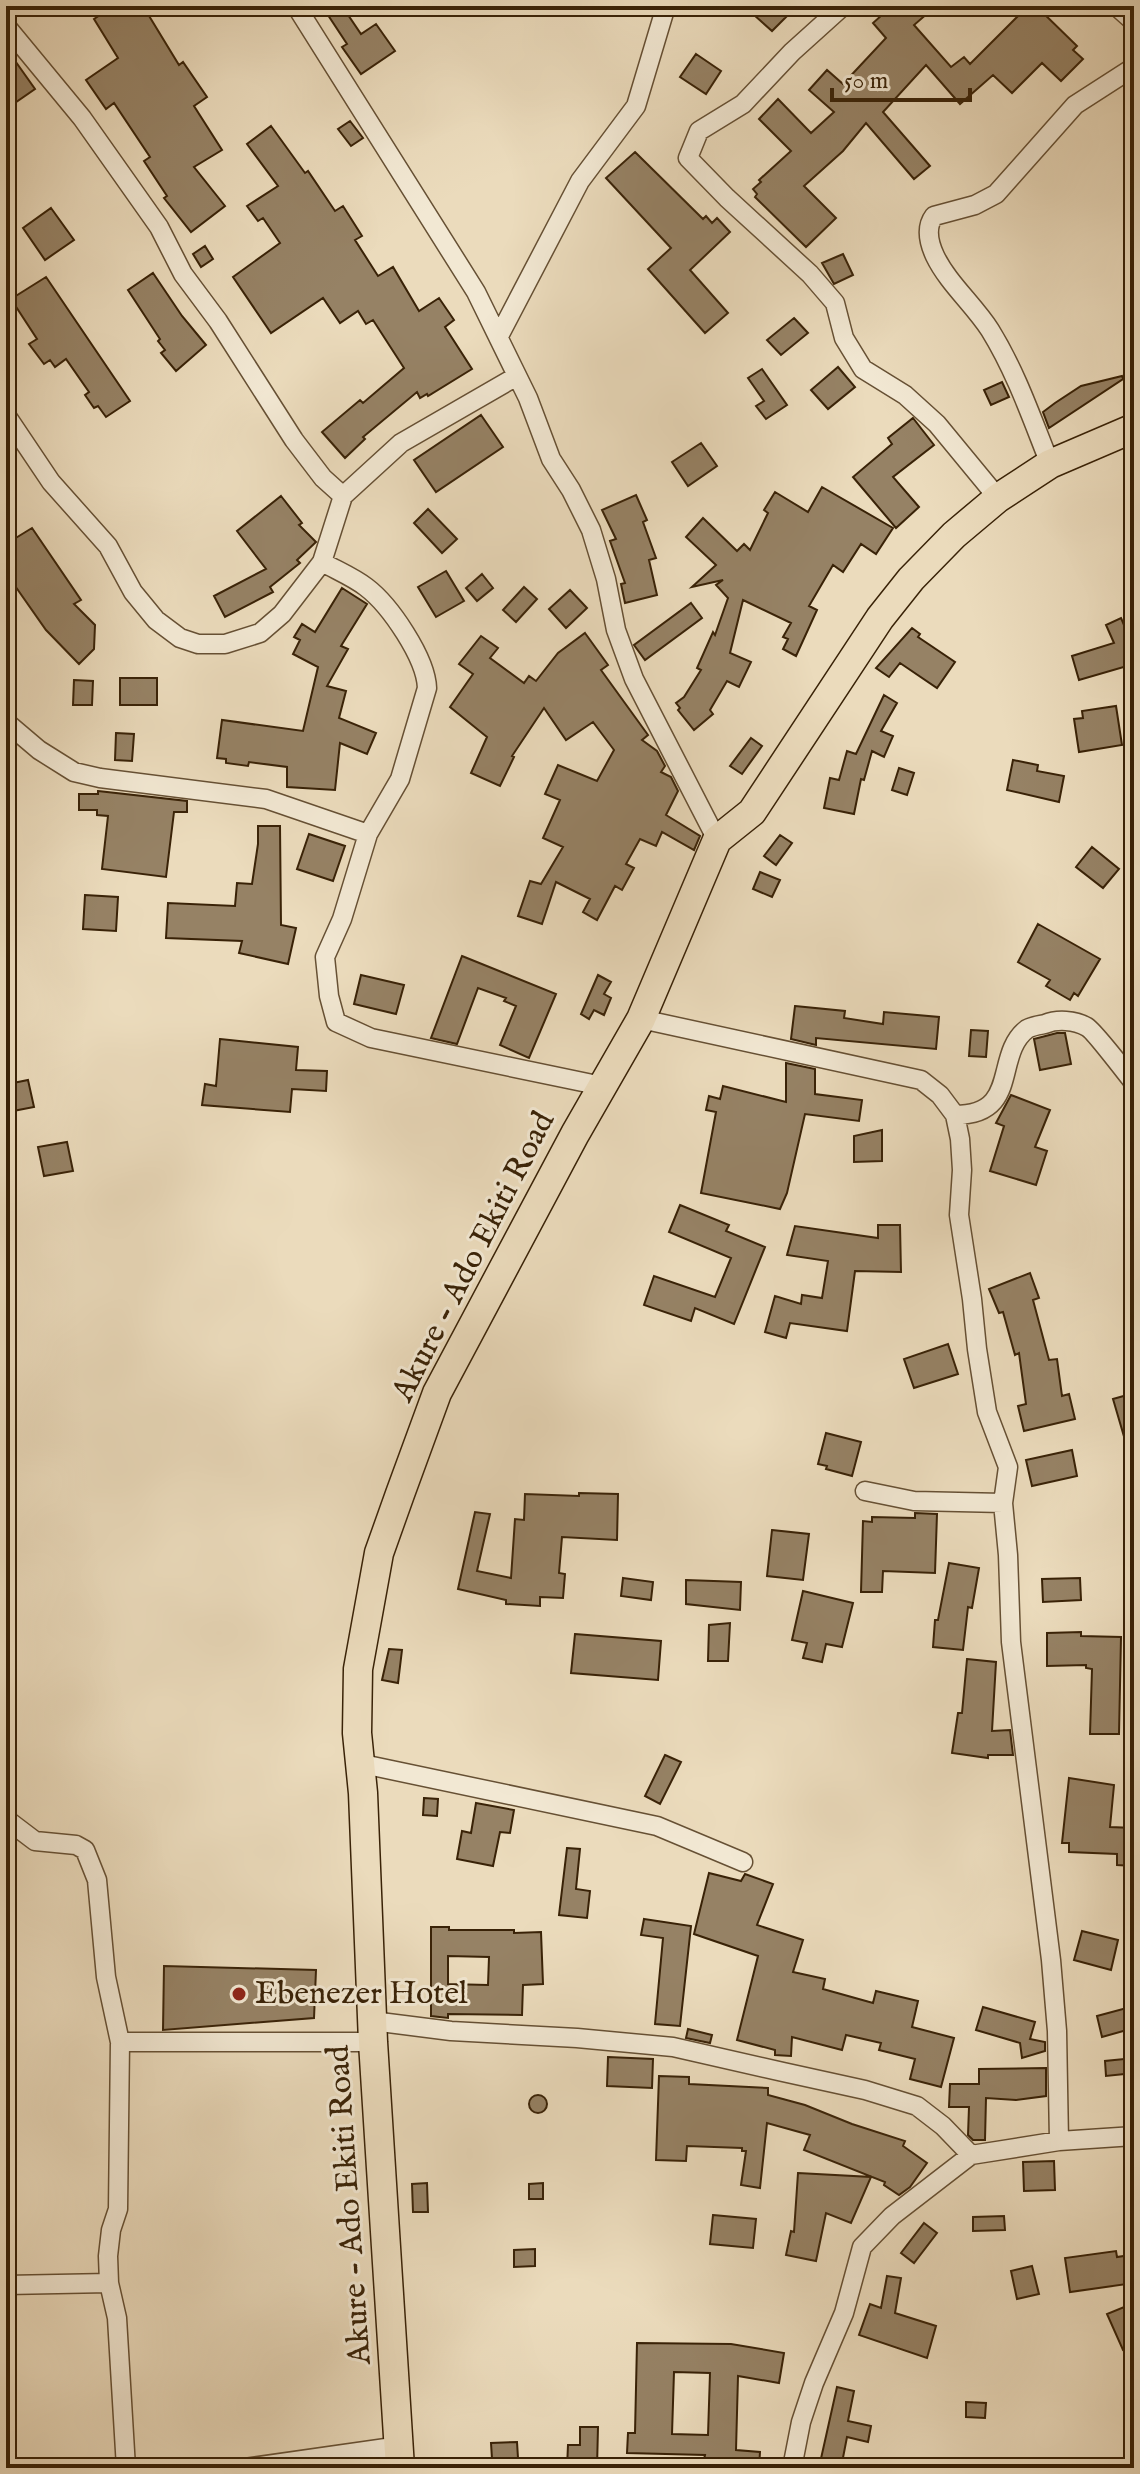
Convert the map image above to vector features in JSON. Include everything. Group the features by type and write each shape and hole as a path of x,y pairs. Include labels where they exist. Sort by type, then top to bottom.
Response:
{"main road":[{"name":"Akure - Ado Ekiti Road","path":"400,2457 372,2031 363,1793 358,1763 358,1669 379,1553 400,1494 437,1393 641,1019 717,840 752,812 880,618 911,579 954,535 998,498 1050,464 1134,428"}],"street":[{"path":"296,6 461,268 499,336 551,459 591,530 606,579 616,630 634,679 717,840"},
{"path":"499,336 580,181 636,106 666,6"},
{"path":"843,6 792,52 743,104 699,131 688,158 810,274 835,303 844,338 863,369 905,395 937,424 998,498"},
{"path":"1116,6 1134,22"},
{"path":"6,26 82,118 159,227 183,274 218,321 294,440 323,478 343,496"},
{"path":"1050,464 1017,380 991,332 937,259 930,244 931,219 975,205 996,194 1075,105 1134,67"},
{"path":"6,415 51,482 108,546 133,592 156,620 180,638 198,644 225,644 260,633 282,614 322,562 343,496 401,443 517,376"},
{"path":"322,562 368,588 404,631 426,674 427,688 400,779 368,834 342,919 325,957 329,996 336,1022 384,1041 602,1086"},
{"path":"6,722 39,750 74,772 112,780 266,799 368,834"},
{"path":"641,1019 921,1080 940,1095 955,1115 962,1170 959,1215 977,1349 987,1412 1008,1467 1003,1503 1014,1683 1051,1960 1057,2031 1059,2141"},
{"path":"955,1115 970,1115 996,1098 1004,1086 1017,1043 1028,1029 1051,1021 1068,1021 1089,1027 1134,1083"},
{"path":"865,1491 914,1501 1003,1503"},
{"path":"358,1763 657,1826 743,1862"},
{"path":"6,1819 35,1841 76,1845 85,1850 97,1880 106,1977 120,2042 118,2209 111,2230 108,2256 109,2283 117,2318 126,2468"},
{"path":"120,2042 372,2031 451,2031 673,2047 865,2090 917,2106 943,2126 971,2155"},
{"path":"792,2468 801,2422 844,2313 862,2247 892,2216 971,2155 1059,2141 1134,2136"},
{"path":"6,2285 109,2283"},
{"path":"245,2468 400,2457"}],"building":[{"path":"114,6 143,6 179,65 183,62 207,97 194,106 222,150 194,167 225,206 191,232 164,198 167,196 144,161 150,157 114,103 106,109 86,80 118,58 94,19"},
{"path":"322,6 342,6 361,34 376,24 395,51 361,74 342,47 347,44"},
{"path":"744,6 773,6 786,17 772,31"},
{"path":"892,6 936,6 914,25 951,67 964,57 970,64 1028,6 1036,6 1077,46 1073,50 1083,59 1061,81 1042,63 1012,93 993,75 960,104 926,65 883,112 930,166 914,179 866,123 843,151 804,186 836,218 806,247 755,197 757,194 753,189 761,182 759,180 791,151 759,119 778,99 811,133 834,112 809,90 827,70 843,84 886,38 873,23"},
{"path":"6,48 35,89 6,109"},
{"path":"696,54 721,71 706,94 680,77"},
{"path":"350,121 363,138 351,146 338,129"},
{"path":"271,126 305,173 308,171 335,211 343,206 362,236 355,240 378,276 393,267 419,311 439,298 454,320 445,327 472,369 428,396 420,398 417,392 363,437 365,439 345,458 322,432 404,368 373,320 366,324 358,311 340,323 323,298 271,333 233,277 280,243 263,218 258,221 247,206 278,186 247,144"},
{"path":"635,152 703,219 706,216 712,223 717,218 730,232 690,270 728,313 705,333 648,269 671,248 606,178"},
{"path":"51,208 74,240 45,260 23,228"},
{"path":"205,246 213,259 201,267 193,254"},
{"path":"843,254 853,275 834,284 822,263"},
{"path":"153,273 206,345 176,371 161,353 165,350 158,341 160,339 128,290"},
{"path":"46,277 130,401 106,417 98,406 94,408 85,395 89,392 66,359 55,367 50,360 44,364 29,344 37,339 11,299"},
{"path":"794,318 808,333 781,355 767,340"},
{"path":"838,367 855,387 828,409 811,390"},
{"path":"762,369 787,405 766,419 756,406 764,401 748,378"},
{"path":"1122,376 1123,379 1049,428 1043,412 1055,403 1081,386"},
{"path":"1002,382 1009,397 991,405 984,390"},
{"path":"481,415 503,447 436,492 414,460"},
{"path":"913,418 934,445 893,477 919,507 896,528 853,477 892,444 888,438"},
{"path":"701,443 717,466 688,486 672,462"},
{"path":"822,487 893,528 876,554 861,544 843,572 833,565 809,606 817,610 796,656 783,649 788,639 783,637 791,623 743,600 730,653 751,662 739,687 727,681 710,710 713,714 694,730 676,703 684,697 701,670 697,668 713,632 715,635 728,598 716,585 723,580 692,587 716,565 686,537 703,518 737,551 744,544 750,550 768,513 764,510 775,492 808,512"},
{"path":"636,495 647,520 643,522 656,558 649,560 657,595 625,603 621,584 625,583 610,541 616,539 602,510"},
{"path":"281,496 302,523 299,525 316,542 297,560 300,563 270,587 273,592 225,617 214,596 266,569 237,531"},
{"path":"428,509 457,539 442,553 414,523"},
{"path":"32,528 81,600 74,604 95,625 94,649 79,664 46,630 6,573 6,544"},
{"path":"446,571 464,601 436,617 418,587"},
{"path":"482,574 493,588 477,601 466,588"},
{"path":"524,587 537,599 516,622 503,610"},
{"path":"342,588 367,604 341,646 348,649 327,686 346,691 339,718 376,733 367,754 340,743 335,790 287,787 287,767 249,762 248,766 226,763 226,759 217,758 222,720 303,731 318,667 293,654 300,640 294,637 302,624 315,632"},
{"path":"570,590 587,608 566,628 549,609"},
{"path":"691,603 702,618 645,660 634,645"},
{"path":"1121,618 1134,648 1134,664 1079,680 1072,656 1114,643 1106,625"},
{"path":"912,628 920,634 918,637 955,662 937,688 900,663 889,677 876,668"},
{"path":"585,633 608,665 601,670 648,735 642,740 657,751 665,766 661,772 671,777 678,791 666,815 700,836 694,850 662,832 656,846 640,839 626,864 634,868 622,890 615,886 597,920 583,912 590,899 556,882 542,924 518,916 530,881 541,884 563,847 543,838 560,800 545,794 558,765 597,781 614,750 593,722 566,740 544,708 512,756 500,786 471,773 487,737 450,707 473,674 459,664 481,636 498,648 490,658 524,683 529,676 536,681 558,653"},
{"path":"120,678 157,678 157,705 120,705"},
{"path":"74,680 93,681 92,705 73,705"},
{"path":"884,695 897,703 881,731 893,736 884,757 872,751 864,780 861,779 854,814 824,808 830,778 839,780 847,751 856,754"},
{"path":"1116,706 1122,745 1079,752 1074,719 1083,718 1082,711"},
{"path":"116,733 134,734 132,761 115,760"},
{"path":"751,738 762,746 742,774 730,766"},
{"path":"1013,760 1038,765 1037,771 1064,776 1059,802 1007,790"},
{"path":"899,768 914,773 907,795 892,790"},
{"path":"98,791 187,801 187,812 174,812 166,877 102,869 108,816 97,815 97,810 79,810 79,794 98,794"},
{"path":"258,826 280,826 281,925 296,928 288,964 239,953 242,941 166,938 168,903 235,906 237,883 252,884"},
{"path":"309,834 345,846 333,881 297,869"},
{"path":"780,835 792,843 776,865 764,856"},
{"path":"1092,847 1119,869 1103,888 1076,867"},
{"path":"760,872 780,880 772,897 753,889"},
{"path":"85,895 118,897 116,931 83,929"},
{"path":"1038,924 1100,959 1078,996 1074,993 1070,1000 1046,986 1050,980 1018,962"},
{"path":"462,956 556,994 529,1058 500,1045 516,1006 504,1001 506,998 478,988 457,1044 431,1038"},
{"path":"361,975 404,985 396,1014 354,1004"},
{"path":"598,975 611,982 604,994 611,998 604,1015 594,1010 589,1019 581,1014"},
{"path":"795,1006 845,1011 844,1018 883,1024 884,1012 939,1017 936,1049 816,1038 816,1045 791,1039"},
{"path":"971,1030 988,1031 986,1057 969,1056"},
{"path":"1065,1033 1071,1064 1040,1070 1034,1039"},
{"path":"220,1039 298,1047 296,1070 327,1071 326,1091 292,1089 290,1112 202,1105 205,1084 216,1086"},
{"path":"786,1063 815,1069 815,1094 862,1100 859,1121 805,1114 787,1193 780,1209 701,1193 716,1112 706,1110 709,1096 720,1099 723,1086 786,1102"},
{"path":"28,1080 34,1107 13,1111 8,1084"},
{"path":"1011,1095 1050,1110 1035,1147 1047,1151 1036,1185 990,1171 1004,1126 996,1123"},
{"path":"882,1130 882,1161 854,1162 854,1136"},
{"path":"67,1142 73,1171 44,1176 38,1147"},
{"path":"680,1205 729,1225 726,1231 765,1247 734,1324 695,1308 691,1321 644,1305 654,1276 715,1297 731,1258 669,1232"},
{"path":"878,1225 900,1225 901,1272 855,1271 847,1331 790,1323 786,1338 765,1332 775,1296 801,1304 802,1295 822,1298 828,1261 787,1255 795,1226 878,1238"},
{"path":"1030,1273 1039,1298 1033,1300 1049,1360 1057,1359 1062,1396 1069,1394 1075,1419 1024,1431 1018,1406 1026,1404 1019,1353 1015,1355 1003,1312 999,1313 989,1289"},
{"path":"948,1344 958,1374 914,1388 904,1359"},
{"path":"1134,1393 1134,1456 1130,1457 1113,1399"},
{"path":"826,1433 861,1442 852,1476 818,1464"},
{"path":"1072,1450 1077,1476 1032,1486 1026,1460"},
{"path":"579,1493 618,1494 617,1540 562,1537 559,1573 565,1574 563,1598 540,1597 540,1606 506,1604 506,1600 458,1589 475,1512 490,1514 477,1571 511,1578 515,1519 524,1520 525,1494 579,1496"},
{"path":"915,1513 937,1514 935,1573 883,1571 882,1592 861,1592 863,1521 872,1522 872,1517 915,1518"},
{"path":"772,1530 809,1534 803,1580 767,1576"},
{"path":"949,1563 979,1568 972,1608 968,1607 963,1650 933,1647 935,1620 938,1620"},
{"path":"623,1578 653,1582 651,1600 621,1596"},
{"path":"1080,1578 1081,1600 1043,1602 1042,1579"},
{"path":"686,1580 741,1582 740,1610 686,1604"},
{"path":"803,1591 853,1603 842,1647 826,1644 822,1662 803,1658 807,1643 792,1640"},
{"path":"730,1623 728,1661 708,1661 709,1625"},
{"path":"1081,1632 1081,1636 1121,1637 1119,1734 1090,1734 1092,1669 1086,1668 1086,1665 1047,1666 1047,1633"},
{"path":"575,1634 661,1641 658,1680 571,1673"},
{"path":"389,1649 402,1650 398,1683 382,1680"},
{"path":"967,1659 996,1662 992,1731 1010,1730 1013,1755 988,1755 988,1758 952,1753 958,1713 962,1713"},
{"path":"665,1755 681,1762 660,1804 645,1796"},
{"path":"1069,1778 1114,1785 1110,1827 1134,1828 1134,1866 1117,1865 1117,1854 1069,1852 1069,1843 1062,1843"},
{"path":"424,1798 438,1799 437,1816 423,1815"},
{"path":"476,1803 514,1810 510,1833 500,1832 493,1866 457,1859 462,1831 471,1833"},
{"path":"567,1848 580,1849 576,1889 590,1891 587,1918 559,1915"},
{"path":"709,1873 741,1881 745,1874 773,1884 757,1925 803,1940 793,1972 825,1979 823,1989 873,2003 876,1991 918,2001 912,2027 954,2038 941,2087 910,2079 915,2059 879,2050 881,2043 846,2035 842,2050 792,2037 791,2056 775,2055 775,2050 737,2040 758,1956 694,1934"},
{"path":"644,1919 691,1926 680,2026 655,2024 663,1938 641,1935"},
{"path":"431,1927 541,1932 543,1984 523,1985 522,2015 431,2016","holes":["448,1956 489,1957 488,1985 448,1984"]},
{"path":"1082,1931 1118,1940 1111,1970 1074,1960"},
{"name":"Ebenezer Hotel","path":"164,1966 316,1970 314,2018 163,2030"},
{"path":"1134,2006 1134,2028 1102,2037 1097,2016"},
{"path":"983,2007 1035,2022 1030,2039 1045,2042 1045,2051 1022,2058 1020,2043 976,2030"},
{"path":"688,2029 712,2035 710,2043 686,2038"},
{"path":"608,2057 653,2059 652,2088 607,2086"},
{"path":"1134,2058 1134,2073 1106,2076 1105,2061"},
{"path":"1046,2068 1046,2096 1016,2100 986,2098 985,2140 973,2140 968,2135 969,2107 949,2107 950,2084 979,2084 979,2069"},
{"path":"659,2076 689,2077 689,2084 768,2088 768,2095 905,2141 903,2146 927,2163 910,2187 899,2195 884,2185 885,2182 804,2150 810,2135 767,2123 760,2188 741,2185 746,2151 742,2148 687,2146 686,2161 656,2160"},
{"path":"538,2095 547,2104 538,2113 529,2104"},
{"path":"1054,2161 1055,2190 1024,2191 1023,2162"},
{"path":"798,2173 871,2177 851,2223 826,2213 816,2261 786,2255 791,2231 794,2232"},
{"path":"427,2183 428,2212 413,2212 412,2184"},
{"path":"543,2183 543,2199 529,2199 529,2184"},
{"path":"713,2215 756,2219 753,2248 710,2244"},
{"path":"1004,2216 1005,2230 973,2231 973,2217"},
{"path":"924,2223 937,2233 914,2263 901,2253"},
{"path":"535,2249 535,2266 514,2267 514,2250"},
{"path":"1116,2251 1117,2257 1124,2256 1127,2284 1070,2292 1065,2258"},
{"path":"1032,2266 1039,2294 1017,2299 1011,2271"},
{"path":"887,2276 901,2278 895,2313 936,2326 927,2358 859,2335 870,2304 881,2308"},
{"path":"1134,2303 1134,2345 1123,2350 1107,2314"},
{"path":"637,2343 731,2344 784,2353 779,2383 738,2376 736,2450 760,2452 759,2468 702,2468 705,2455 627,2453 628,2433 635,2433","holes":["674,2372 710,2373 708,2435 672,2434"]},
{"path":"837,2387 854,2391 848,2421 871,2426 868,2442 847,2437 841,2468 820,2463"},
{"path":"966,2402 986,2403 985,2418 966,2417"},
{"path":"580,2427 598,2427 597,2468 567,2468 568,2445 580,2445"},
{"path":"517,2442 518,2458 492,2459 491,2443"}],"place":[{"name":"Ebenezer Hotel","path":"239,1994"}]}
